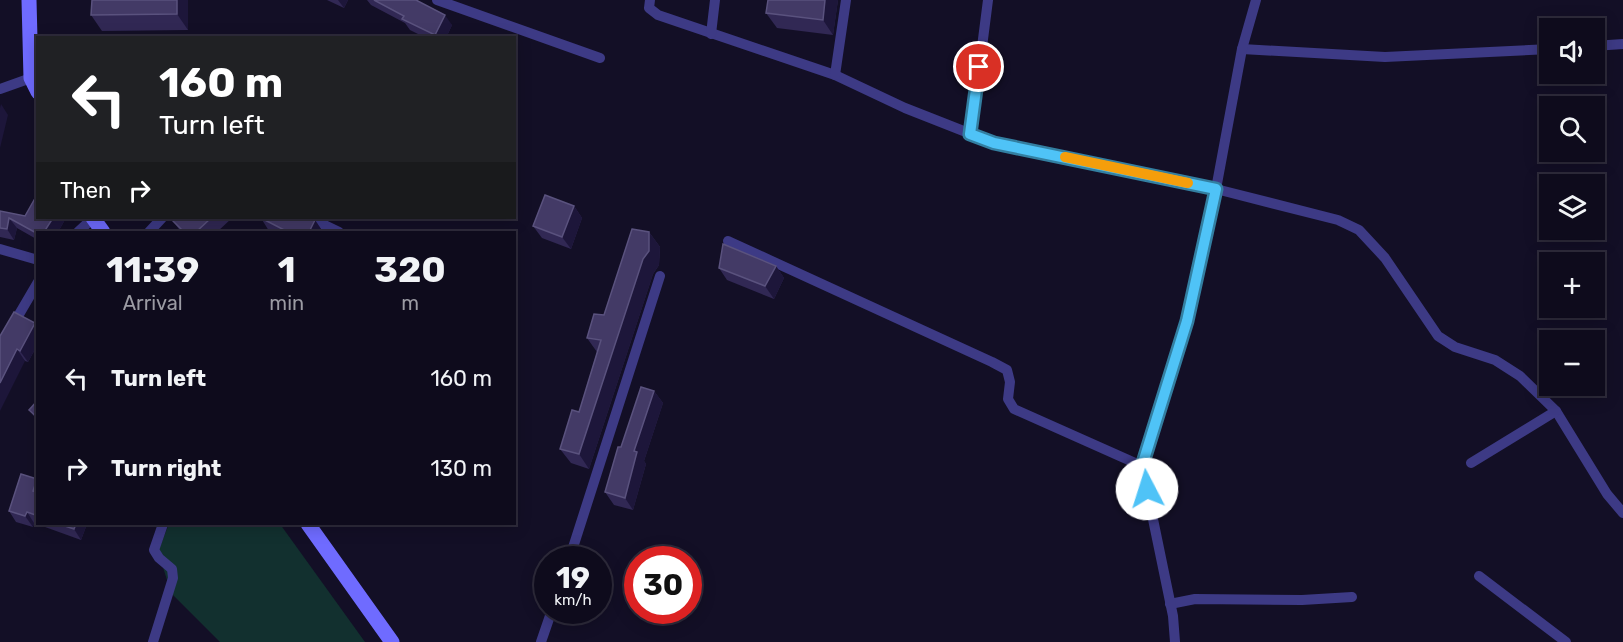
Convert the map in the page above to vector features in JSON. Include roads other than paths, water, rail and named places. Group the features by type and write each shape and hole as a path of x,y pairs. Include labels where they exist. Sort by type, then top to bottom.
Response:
{"street":[{"path":"0,89 34,85 29,0"},
{"path":"437,0 600,58"},
{"path":"650,0 650,8 658,15 835,75 904,108 994,143 1216,189 1338,220 1359,230 1385,258 1438,336 1455,347 1495,360 1520,376 1556,411 1607,494 1623,513"},
{"path":"711,34 715,0"},
{"path":"835,75 846,0"},
{"path":"970,134 988,0"},
{"path":"1175,642 1170,604 1142,466 1187,321 1216,189 1242,49 1256,0"},
{"path":"1605,45 1623,44"},
{"path":"1242,49 1385,57 1539,50"},
{"path":"79,231 92,219"},
{"path":"150,231 161,219"},
{"path":"312,219 337,231"},
{"path":"728,241 1007,370 1010,382 1008,399 1014,409 1142,466"},
{"path":"0,249 36,259"},
{"path":"573,546 660,276"},
{"path":"0,346 36,285"},
{"path":"1471,463 1556,411"},
{"path":"153,642 173,578 172,569 159,558 154,550 163,525"},
{"path":"309,525 392,642"},
{"path":"1479,576 1566,642"},
{"path":"1170,604 1195,598 1302,600 1352,597"},
{"path":"542,642 548,624"}]}
